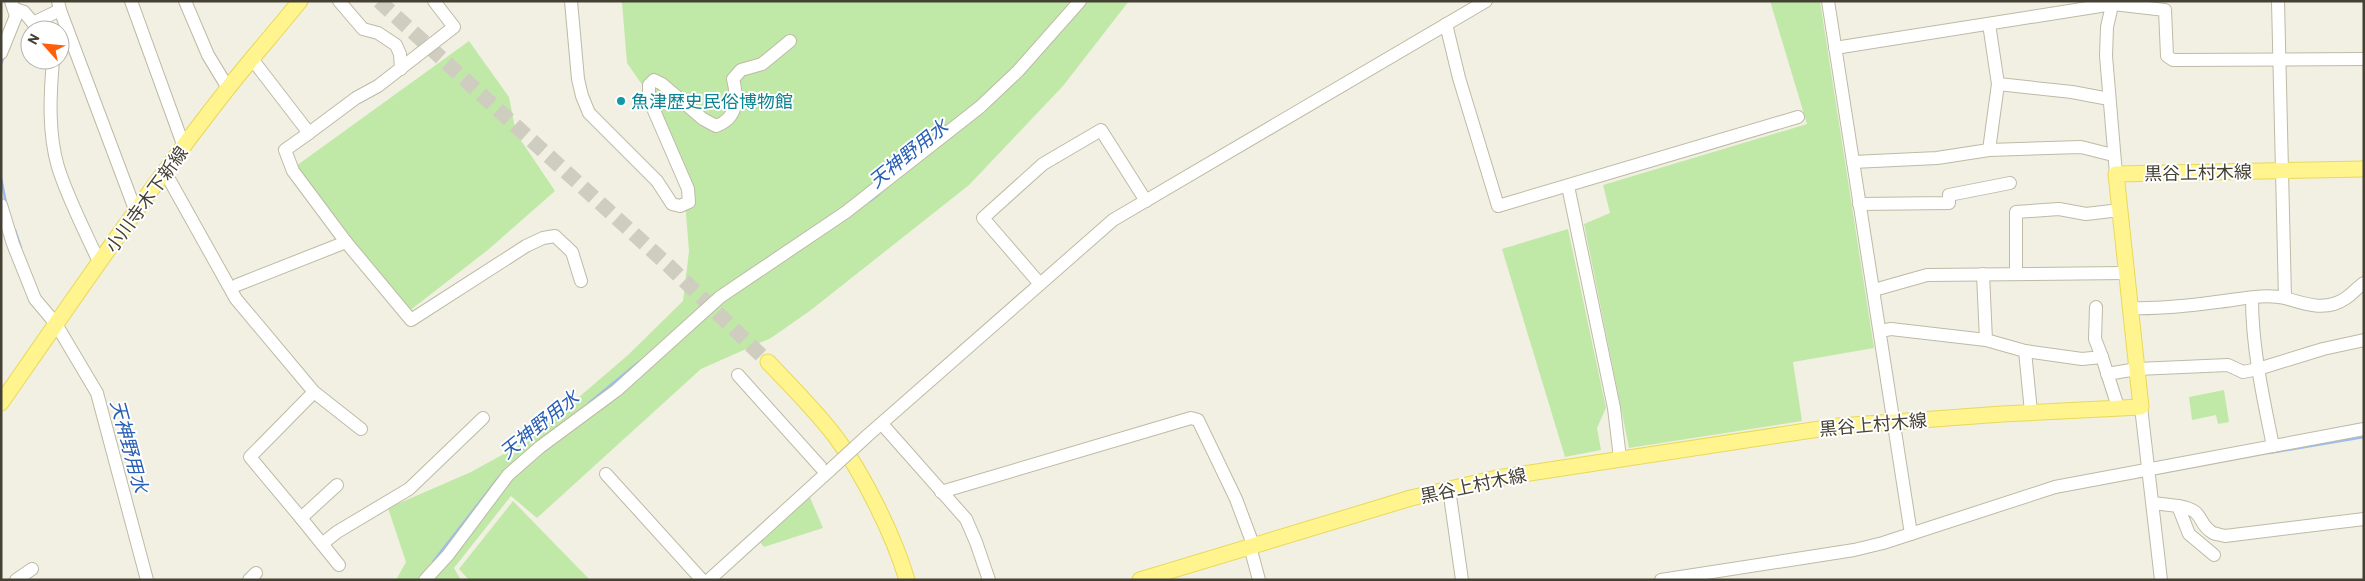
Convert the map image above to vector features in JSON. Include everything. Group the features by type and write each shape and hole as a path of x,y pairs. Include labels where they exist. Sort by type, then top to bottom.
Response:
{"main road":[{"name":"小川寺木下新線","path":"1,403 99,262 184,147 228,88 300,1"},
{"name":"黒谷上村木線","path":"2116,174 2364,169"},
{"path":"2116,174 2141,407"},
{"path":"768,362 808,405 848,456 872,498 907,580"},
{"name":"黒谷上村木線","path":"1140,580 1360,513 1497,478 1838,426 2031,412 2141,407"}],"street":[{"path":"131,1 184,147"},
{"path":"186,1 208,55 228,88"},
{"path":"339,1 363,29 378,33 396,45 400,54 400,69"},
{"path":"434,1 454,27 378,86 356,98 285,150 293,171 346,242 411,320 494,265 543,238 555,236 572,252 581,281"},
{"path":"571,1 578,79 589,113 657,181 672,204 680,206 689,202 688,189 649,99 649,85 654,80 662,84 703,119 716,126 725,123 735,109 738,97 733,79 740,70 762,64 790,41"},
{"path":"425,580 448,554 508,475 540,447 617,390 720,297 854,206 980,107 1018,71 1080,1"},
{"path":"606,474 710,579 867,436 1113,220 1486,1"},
{"path":"1828,1 1911,534"},
{"path":"2278,1 2285,298"},
{"path":"1835,48 2113,3 2165,10 2167,56 2173,60 2364,59"},
{"path":"2113,3 2107,27 2106,56 2116,174"},
{"path":"13,5 24,12 31,20"},
{"path":"1,53 16,16 13,5"},
{"path":"43,20 59,6 136,212"},
{"path":"1446,24 1459,78 1498,206 1798,118"},
{"path":"1988,24 1998,84 1989,150"},
{"path":"252,59 309,133"},
{"path":"52,70 50,100 53,142 58,167 99,262"},
{"path":"1998,84 2072,92 2109,99"},
{"path":"1040,284 983,218 1043,164 1101,130 1146,201"},
{"path":"1852,162 1937,158 1989,150 2082,147 2113,155"},
{"path":"168,169 237,285 247,310"},
{"path":"168,169 236,299 314,392 361,430"},
{"path":"1859,204 1949,203 1948,195 2010,183"},
{"path":"1568,186 1614,408 1620,458"},
{"path":"1,204 13,244 35,299 56,324 97,393 146,580"},
{"path":"2016,274 2016,212 2060,209 2086,214 2120,210"},
{"path":"237,285 346,242"},
{"path":"1874,290 1927,275 2126,273"},
{"path":"1983,274 1986,340"},
{"path":"2131,308 2160,309 2275,296 2312,307 2325,306 2345,299 2364,283"},
{"path":"2252,298 2252,318 2258,369 2273,446"},
{"path":"2096,307 2095,339 2118,407"},
{"path":"1880,331 1891,329 1986,340 2025,351 2082,359 2102,357"},
{"path":"2107,374 2137,369 2228,365 2243,372 2323,349 2364,340"},
{"path":"2025,351 2031,412"},
{"path":"738,375 828,472"},
{"path":"314,392 250,457 339,564"},
{"path":"2141,407 2150,468 2161,580"},
{"path":"322,544 337,532 409,489 483,418"},
{"path":"941,492 1190,418 1198,420 1236,499 1251,539 1259,580"},
{"path":"882,424 966,519 989,580"},
{"path":"1661,580 1854,550 1911,534 2055,487 2364,429"},
{"path":"301,518 337,485"},
{"path":"1449,489 1462,580"},
{"path":"2153,503 2192,509 2199,514 2212,532 2225,536 2364,519"},
{"path":"2178,506 2189,534 2214,555"},
{"path":"16,580 32,569"}],"green space":[{"path":"619,1 1129,1 1063,86 969,185 811,310 771,338 701,369 537,518 511,496 454,568 461,580 396,580 406,562 388,508 471,472 529,440 628,355 683,301 689,251 683,178 661,112 627,63 622,3"},
{"path":"1770,1 1820,1 1874,348 1793,362 1802,421 1629,448 1584,224 1610,213 1603,185 1807,124"},
{"path":"469,41 509,97 516,133 555,191 489,249 408,312 296,166"},
{"path":"1568,229 1606,408 1597,428 1601,450 1565,457 1502,249"},
{"path":"2224,390 2229,422 2218,424 2216,415 2192,420 2189,397"},
{"path":"809,495 823,528 764,547 758,540"},
{"path":"513,501 590,580 469,580 459,569"}],"waterway":[{"name":"天神野用水","path":"1,64 4,56"},
{"name":"天神野用水","path":"1,178 6,203"},
{"name":"天神野用水","path":"870,201 879,194"},
{"name":"天神野用水","path":"15,230 21,248"},
{"name":"天神野用水","path":"589,403 639,362"},
{"path":"2269,453 2364,437"},
{"name":"天神野用水","path":"433,562 500,476"}],"tunnel":[{"path":"379,1 669,266 768,362"}],"place":[{"name":"魚津歴史民俗博物館","path":"621,101"}]}
